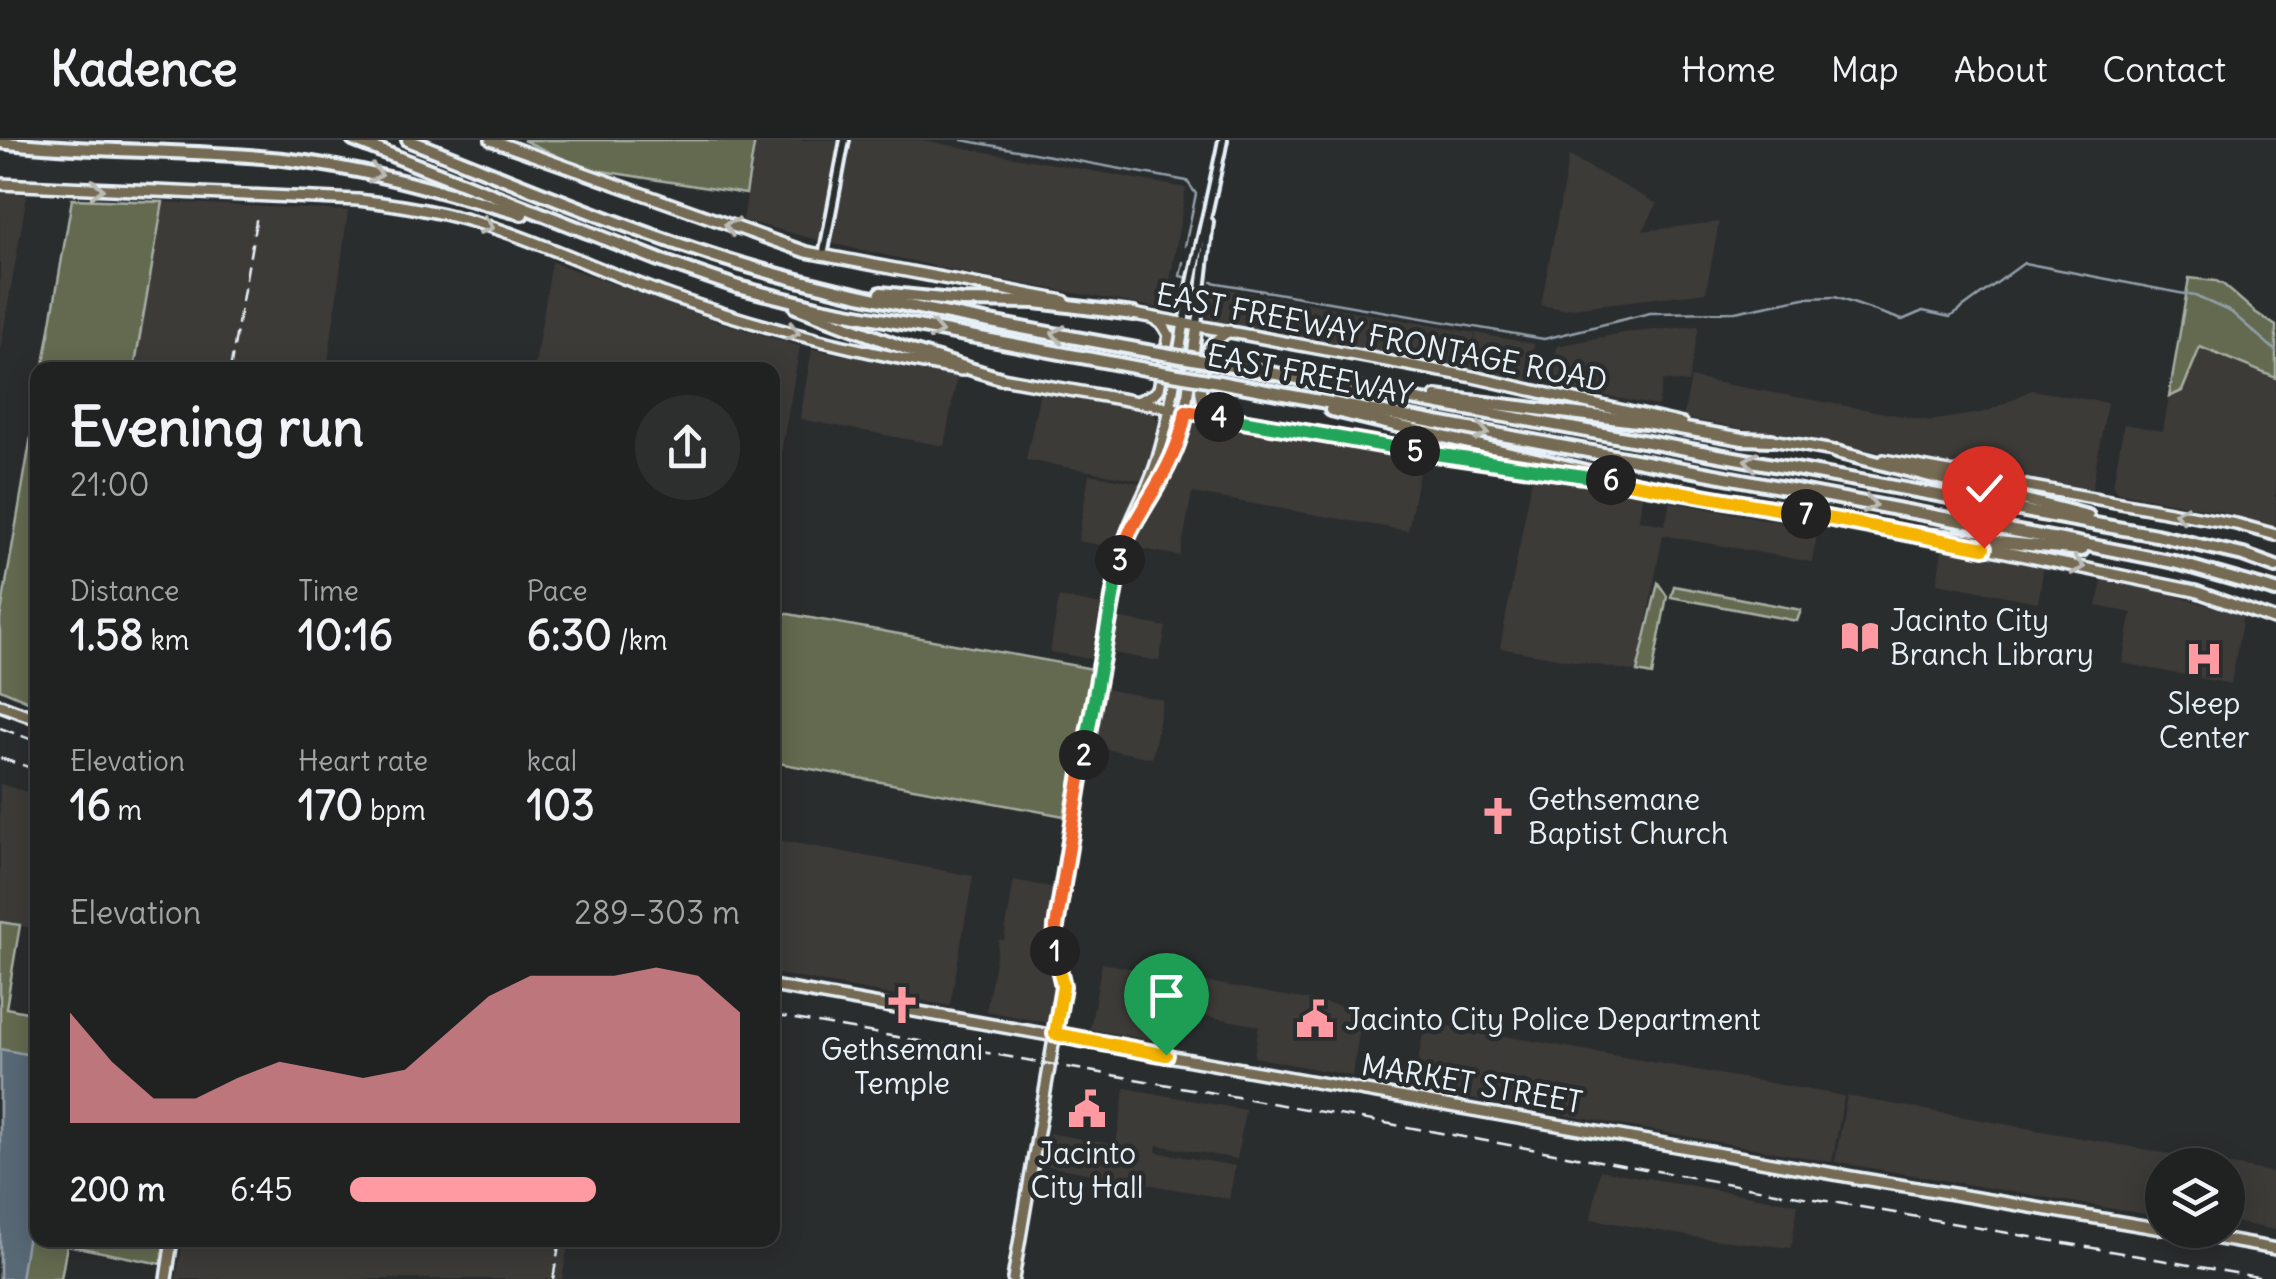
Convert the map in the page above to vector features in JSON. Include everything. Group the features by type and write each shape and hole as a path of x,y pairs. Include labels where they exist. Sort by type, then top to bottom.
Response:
{"highway":[{"name":"EAST FREEWAY","path":"354,140 659,260 738,287 871,318 2144,556 2276,591"},
{"name":"EAST FREEWAY","path":"408,140 652,235 824,286 948,314 2156,535 2243,555 2276,567"},
{"path":"421,140 492,173"},
{"path":"0,142 322,164 372,173 576,228"},
{"path":"824,286 924,298 1036,302 1134,314"},
{"path":"738,287 912,351 1000,378"},
{"path":"1330,384 1772,440"},
{"path":"1248,388 1644,485"},
{"path":"1836,452 2156,535"},
{"path":"1913,534 2144,556"}],"main road":[{"name":"EAST FREEWAY FRONTAGE ROAD","path":"491,140 823,256 1474,377 1680,424 2236,524 2276,536"},
{"path":"0,184 345,199 398,205 483,224 679,299 888,357 1913,534 2195,591 2276,620"},
{"path":"1136,402 1159,389 1170,341 1167,330 1153,318"},
{"path":"1013,1279 1063,986 1055,954 1056,927 1072,822 1121,553 1128,524 1158,461 1184,323"},
{"path":"1121,553 1166,470 1183,428 1197,326"},
{"path":"1210,415 1200,394 1205,358 1213,343 1230,331"},
{"path":"0,705 30,717"},
{"name":"MARKET STREET","path":"780,987 2145,1226"},
{"name":"MARKET STREET","path":"2245,1243 2276,1249"},
{"path":"166,1279 171,1247"}],"street":[{"path":"823,256 844,140"},
{"path":"1184,323 1223,140"},
{"path":"1197,326 1212,196"}],"shaded area":[{"path":"756,140 920,140 1186,188 1165,309 980,276 743,220"},
{"path":"1569,156 1657,204 1643,231 1719,222 1706,292 1563,309 1541,305"},
{"path":"0,191 27,195 0,351"},
{"path":"163,202 348,211 328,362 135,362"},
{"path":"552,262 722,323 800,346 780,459 780,362 535,362"},
{"path":"1211,286 1475,333 1468,367 1213,322 1208,315"},
{"path":"1699,326 1688,383 1663,380 1658,406 1550,385 1557,346 1623,333"},
{"path":"1476,333 1534,344 1528,381 1470,368"},
{"path":"2199,346 2276,378 2276,527 2223,512 2117,492 2113,485 2124,424 2163,431 2169,397 2182,391"},
{"path":"812,349 957,377 944,446 800,419"},
{"path":"1691,378 1930,421 1986,412 2032,390 2107,403 2092,489 1683,418"},
{"path":"1040,391 1154,415 1160,424 1146,481 1026,460"},
{"path":"1193,417 1421,460 1408,531 1192,493 1180,556 1133,547 1141,522"},
{"path":"1089,474 1146,484 1126,523 1119,548 1078,541"},
{"path":"1532,479 1642,496 1639,520 1665,525 1670,502 1818,529 1812,562 1663,535 1637,672 1500,648"},
{"path":"1942,550 2044,566 2038,602 1937,583"},
{"path":"2102,580 2243,615 2231,684 2122,663 2132,613 2097,606"},
{"path":"1059,597 1107,606 1097,660 1050,652"},
{"path":"1118,618 1166,627 1159,661 1113,653"},
{"path":"1105,689 1163,700 1152,758 1096,747"},
{"path":"0,784 30,793 30,928 0,922"},
{"path":"780,840 973,876 950,1006 780,974"},
{"path":"1014,880 1055,888 1045,951 1056,989 1049,1023 986,1011"},
{"path":"1102,963 1363,1010 1352,1076 1254,1057 1259,1026 1181,1011 1174,1044 1090,1029"},
{"path":"1425,1022 1844,1096 1832,1162 1417,1089 1414,1085"},
{"path":"1125,1088 1245,1110 1237,1159 1157,1145 1156,1152 1235,1166 1229,1199 1043,1165 1049,1133 1116,1145"},
{"path":"1847,1096 2145,1149 2145,1214 1835,1162"},
{"path":"2245,1167 2276,1173 2276,1230 2245,1224"},
{"path":"1600,1170 1798,1204 1791,1248 1694,1237 1591,1219"},
{"path":"182,1247 568,1247 562,1279 176,1279"}],"green space":[{"path":"523,140 755,140 746,194 583,168"},
{"path":"72,199 163,202 135,362 44,362"},
{"path":"2189,278 2224,285 2276,326 2276,378 2200,347 2182,391 2169,397"},
{"path":"30,442 30,702 0,689 0,619"},
{"path":"1658,583 1667,596 1652,675 1637,672"},
{"path":"1674,586 1801,610 1797,621 1671,597"},
{"path":"780,612 1093,669 1064,816 780,763"},
{"path":"0,922 20,925 6,1008 30,1013 30,1247 67,1247 61,1279 0,1279"},
{"path":"77,1247 164,1247 161,1264"}],"water":[{"path":"0,1049 30,1055 30,1222 21,1279 0,1279"}],"waterway":[{"path":"962,140 1187,181 1196,194 1185,246"},
{"path":"1183,262 1180,276 1189,278"},
{"path":"1212,282 1544,339 1650,313 1735,312 1804,298 1835,297 1902,320 1923,311 1950,317 2024,263 2195,296 2231,312 2276,351"}],"railway":[{"path":"231,362 257,215"},
{"path":"0,728 30,739"},
{"path":"0,758 30,767"},
{"path":"780,1016 2269,1279"},
{"path":"553,1279 559,1247"}],"place":[{"name":"Jacinto City Branch Library","path":"1860,637"},
{"name":"Sleep Center","path":"2204,659"},
{"name":"Gethsemane Baptist Church","path":"1498,816"},
{"name":"Gethsemani Temple","path":"902,1005"},
{"name":"Jacinto City Police Department","path":"1315,1019"},
{"name":"Jacinto City Hall","path":"1087,1109"}],"route":[{"path":"1166,1055 1055,1034 1063,986 1055,954 1072,822 1121,553 1166,470 1186,411 1644,485 1984,548"}]}
